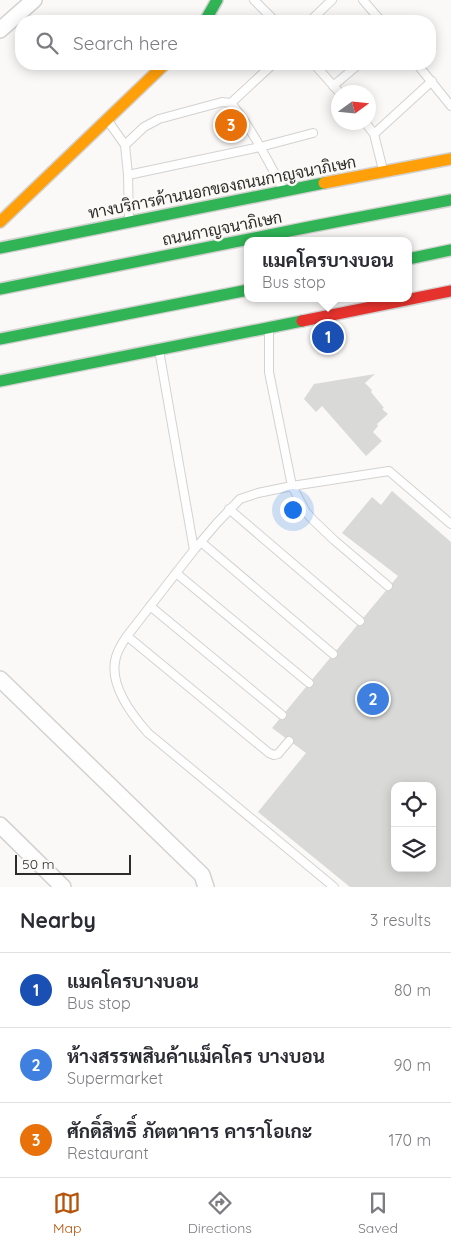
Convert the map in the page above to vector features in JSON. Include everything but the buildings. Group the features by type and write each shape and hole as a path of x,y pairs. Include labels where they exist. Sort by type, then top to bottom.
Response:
{"main road":[{"path":"208,15 217,0"},
{"path":"0,222 159,70"},
{"name":"ทางบริการด้านนอกของถนนกาญจนาภิเษก","path":"0,248 451,159"},
{"name":"ถนนกาญจนาภิเษก","path":"259,237 451,200"},
{"name":"ถนนกาญจนาภิเษก","path":"0,289 244,240"},
{"path":"412,258 451,250"},
{"path":"0,339 244,291"},
{"path":"412,299 451,291"},
{"path":"0,381 395,302"}],"street":[{"path":"17,15 34,0"},
{"path":"0,30 15,17"},
{"path":"2,685 202,875 206,887"},
{"path":"0,825 63,887"}],"lane":[{"path":"254,0 269,15"},
{"path":"316,15 332,0"},
{"path":"364,0 376,15"},
{"path":"231,103 267,70"},
{"path":"319,70 332,85"},
{"path":"340,85 353,70"},
{"path":"422,70 451,106"},
{"path":"374,134 432,81"},
{"path":"125,144 144,127 159,119 222,102 231,103 239,112 284,191"},
{"path":"107,119 125,144 129,222"},
{"path":"371,130 374,134 384,172"},
{"path":"128,175 260,147 313,133"},
{"path":"269,327 269,372 292,486 306,512 313,520 388,586"},
{"path":"159,350 194,550"},
{"path":"334,887 148,733 133,716 119,689 115,659 127,636 194,550 230,509 245,497 292,486 389,470 451,524"},
{"path":"230,509 360,622"},
{"path":"201,542 333,654"},
{"path":"176,573 309,682"},
{"path":"150,606 282,715"},
{"path":"127,636 269,753 278,754 289,741"}],"traffic: fast":[{"path":"208,15 217,0"},
{"path":"0,248 324,183"},
{"path":"259,237 451,200"},
{"path":"0,289 244,240"},
{"path":"412,258 451,250"},
{"path":"0,339 244,291"},
{"path":"0,381 302,321"}],"traffic: slow":[{"path":"0,222 159,70"},
{"path":"324,183 451,159"}],"traffic: jam":[{"path":"412,299 451,291"},
{"path":"302,321 396,302"}],"place":[{"name":"ศักดิ์สิทธิ์ ภัตตาคาร คาราโอเกะ","path":"231,125"},
{"name":"แมคโครบางบอน","path":"328,337"},
{"name":"ห้างสรรพสินค้าแม็คโคร บางบอน","path":"373,699"}]}
